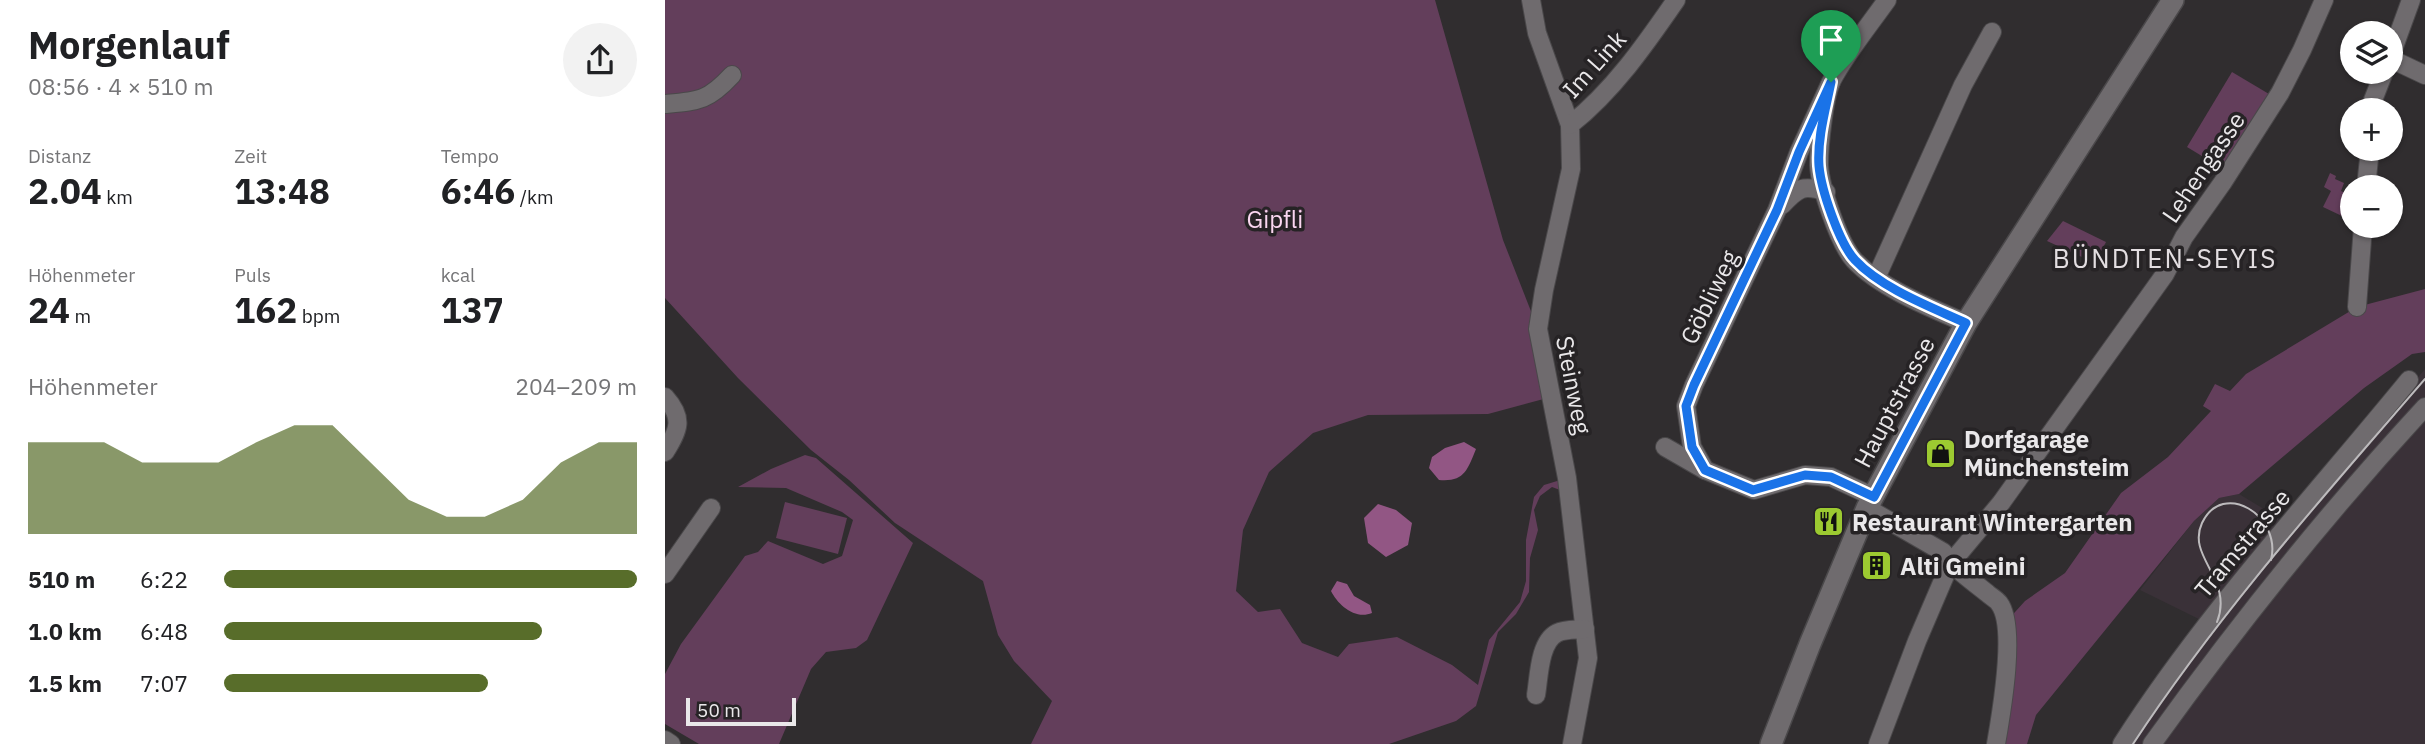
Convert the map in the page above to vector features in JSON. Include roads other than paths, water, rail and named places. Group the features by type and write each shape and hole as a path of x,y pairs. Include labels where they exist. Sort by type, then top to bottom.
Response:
{"main road":[{"name":"Hauptstrasse","path":"1771,744 1805,655 1870,503 1966,323 2173,0"}],"street":[{"name":"Steinweg","path":"1531,0 1537,33 1570,125 1571,169 1538,329 1567,478 1588,658 1572,744"},
{"name":"Im Link","path":"1570,125 1584,114 1634,61 1676,0"},
{"path":"1887,0 1831,82 1823,122 1819,166 1840,238 1854,260 1876,278 1966,323"},
{"name":"Lehengasse","path":"1878,744 1950,564 2001,503 2157,284 2184,237 2266,116 2301,53 2324,0"},
{"path":"2403,23 2411,0"},
{"path":"1876,278 1963,85 1992,32"},
{"path":"2403,63 2425,75"},
{"path":"665,104 699,101 721,87 732,75"},
{"name":"Göbliweg","path":"1705,470 1692,447 1686,406 1777,210 1799,152 1831,82"},
{"name":"Göbliweg","path":"1777,210 1795,191 1809,187 1826,192"},
{"path":"2357,307 2362,238"},
{"name":"Tramstrasse","path":"2122,744 2141,713 2221,604 2409,380"},
{"path":"665,397 673,406 679,422 665,452"},
{"name":"Tramstrasse","path":"2152,744 2295,557 2425,407"},
{"path":"1665,447 1705,470 1753,490 1805,475 1831,477 1943,552 1950,564 2000,604 2006,622 2008,644 1996,744"},
{"path":"665,574 711,508"},
{"path":"1536,695 1548,641 1562,631 1585,629"},
{"path":"665,740 671,744"}],"tram line":[{"path":"2133,744 2236,602 2425,379"},
{"path":"2217,622 2221,607 2220,593 2200,547 2199,535 2202,523 2211,510 2223,504 2236,504 2248,508 2260,517 2268,529 2272,544 2271,560"}],"place":[{"name":"Dorfgarage Münchensteim","path":"1941,453"},
{"name":"Restaurant Wintergarten","path":"1829,522"},
{"name":"Alti Gmeini","path":"1877,566"}],"district":[{"name":"BÜNDTEN-SEYIS","path":"2165,258"}],"park label":[{"name":"Gipfli","path":"1275,219"}]}
